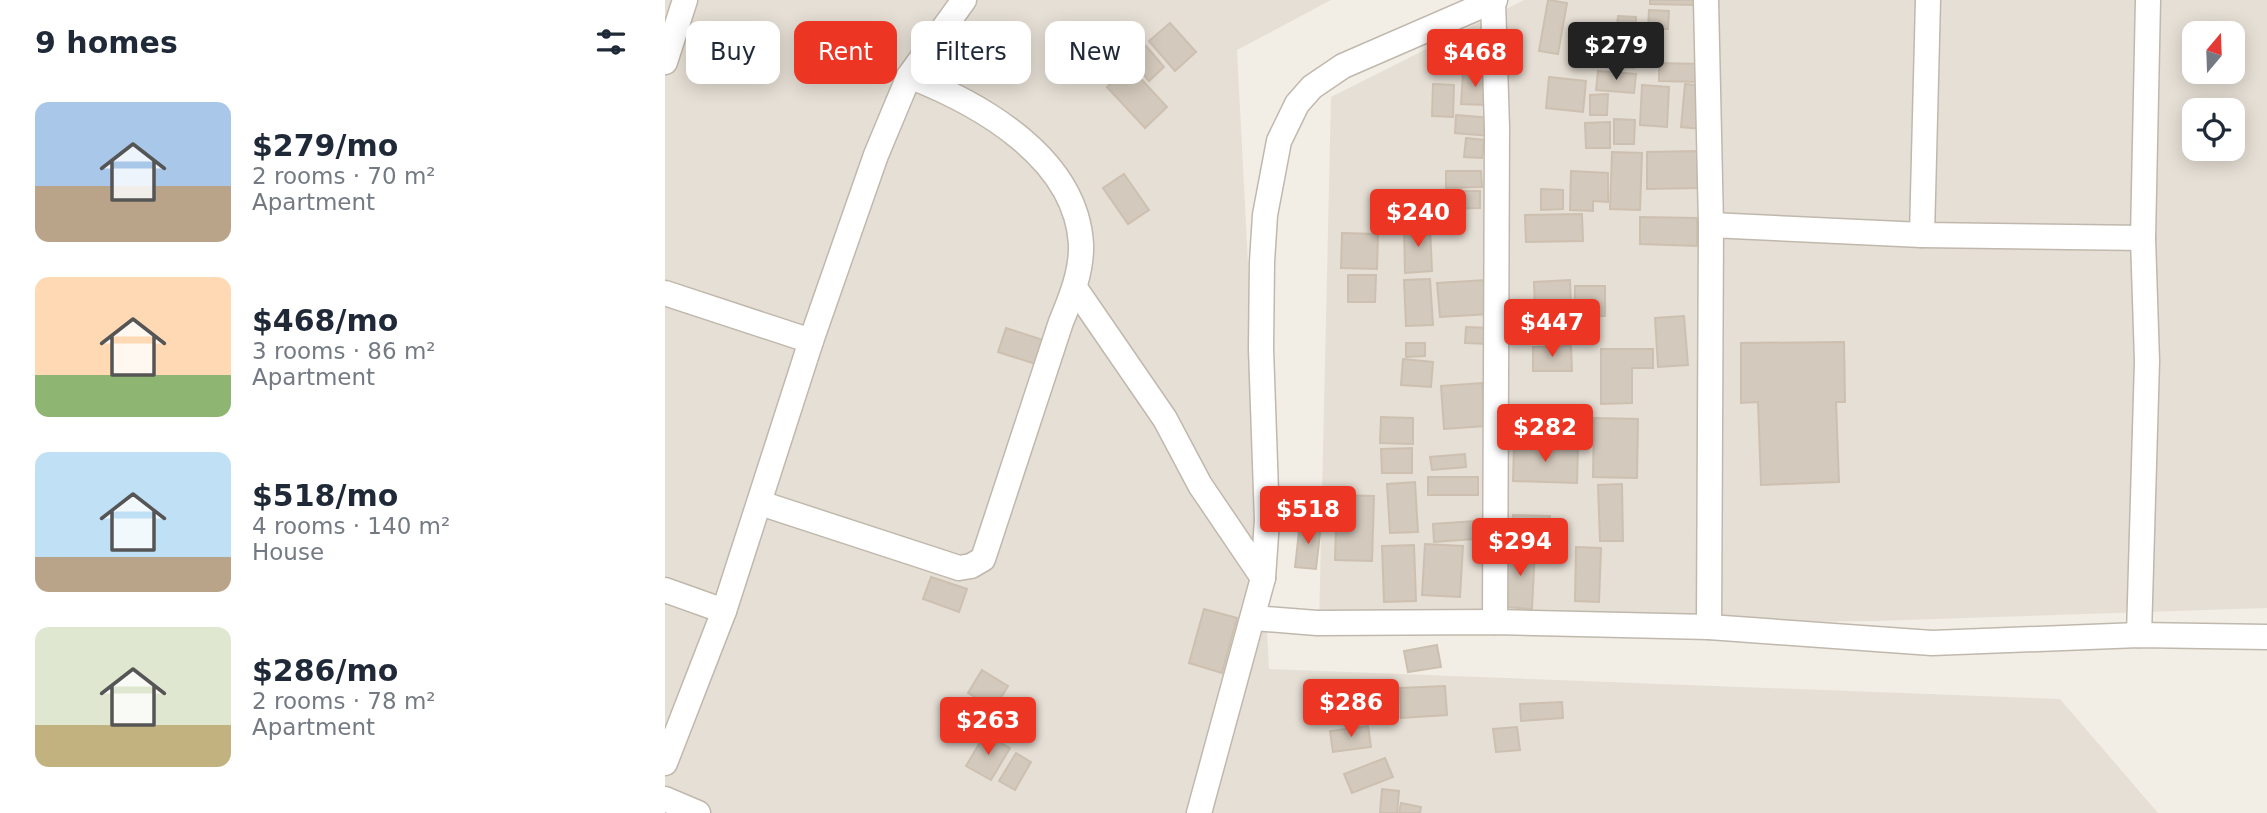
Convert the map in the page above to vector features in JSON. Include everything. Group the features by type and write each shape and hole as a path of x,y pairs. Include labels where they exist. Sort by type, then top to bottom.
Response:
{"street":[{"path":"665,62 685,0"},
{"path":"665,763 724,611 811,341 876,155 909,76 964,0"},
{"path":"1199,813 1263,578 1266,520 1261,349 1262,262 1265,215 1279,141 1297,104 1312,87 1343,66 1494,0 1497,128 1495,622"},
{"path":"1706,0 1711,225 1709,627"},
{"path":"1921,235 1928,0"},
{"path":"2139,635 2147,361 2143,238 2148,0"},
{"path":"760,503 959,568 971,566 983,559 1061,322 1075,288 1081,245 1072,202 1043,161 1008,128 981,110 947,91 909,76"},
{"path":"1711,225 1921,235 2143,238"},
{"path":"1075,288 1165,419 1200,485 1263,578"},
{"path":"665,293 811,341"},
{"path":"665,590 724,611"},
{"path":"1253,618 1317,623 1495,622 1709,627 1932,643 2139,635 2267,637"},
{"path":"665,799 698,813"}],"shaded area":[{"path":"665,0 1331,0 1237,50 1269,669 2060,699 2158,813 665,813"},
{"path":"1524,0 2267,0 2267,608 1876,621 1319,626 1331,97"}],"building":[{"path":"1548,0 1567,3 1558,54 1539,51"},
{"path":"1650,0 1695,0 1695,5 1650,4"},
{"path":"1649,10 1669,11 1668,29 1648,29"},
{"path":"1618,16 1636,17 1634,68 1597,66 1598,36 1616,37"},
{"path":"1170,23 1196,52 1175,71 1149,41"},
{"path":"1487,38 1492,63 1441,72 1436,47"},
{"path":"1145,47 1164,67 1149,81 1145,76"},
{"path":"1659,63 1701,64 1700,82 1659,81"},
{"path":"1598,71 1636,74 1634,93 1596,90"},
{"path":"1463,73 1488,74 1486,105 1461,104"},
{"path":"1549,77 1586,81 1583,112 1546,108"},
{"path":"1145,83 1167,107 1145,128 1107,87 1110,84"},
{"path":"1433,84 1454,85 1453,117 1432,116"},
{"path":"1685,84 1705,86 1701,129 1681,127"},
{"path":"1642,85 1669,87 1667,127 1640,125"},
{"path":"1608,94 1607,115 1590,115 1590,95"},
{"path":"1456,115 1491,118 1490,136 1455,133"},
{"path":"1614,119 1635,120 1634,144 1614,144"},
{"path":"1610,122 1610,148 1586,148 1585,123"},
{"path":"1466,138 1484,140 1482,158 1464,157"},
{"path":"1697,151 1698,188 1647,189 1647,152"},
{"path":"1612,152 1642,153 1640,210 1610,209"},
{"path":"1446,171 1481,171 1482,187 1446,188"},
{"path":"1571,171 1608,173 1608,202 1593,201 1593,211 1570,210"},
{"path":"1124,174 1149,210 1128,224 1103,188"},
{"path":"1541,189 1563,190 1563,209 1541,210"},
{"path":"1440,191 1480,191 1480,208 1440,209"},
{"path":"1582,214 1583,241 1526,242 1525,215"},
{"path":"1640,217 1697,218 1697,246 1640,244"},
{"path":"1430,226 1432,271 1405,273 1404,227"},
{"path":"1342,233 1378,234 1377,269 1341,268"},
{"path":"1348,275 1376,275 1375,302 1348,302"},
{"path":"1430,279 1433,325 1406,326 1404,280"},
{"path":"1486,280 1489,314 1440,317 1437,283"},
{"path":"1570,280 1572,335 1536,336 1534,282"},
{"path":"1575,286 1605,286 1605,316 1575,316"},
{"path":"1684,316 1688,365 1658,367 1655,318"},
{"path":"1466,327 1489,328 1489,344 1465,343"},
{"path":"1006,328 1052,343 1045,367 998,352"},
{"path":"1844,342 1845,402 1836,402 1839,482 1761,485 1758,402 1741,403 1741,343"},
{"path":"1406,343 1425,343 1425,356 1406,357"},
{"path":"1571,346 1572,371 1533,371 1533,347"},
{"path":"1601,349 1653,349 1653,368 1632,368 1632,403 1601,404"},
{"path":"1403,359 1433,362 1431,387 1401,385"},
{"path":"1482,383 1485,426 1444,429 1441,386"},
{"path":"1381,417 1413,418 1413,444 1380,443"},
{"path":"1594,418 1638,419 1637,478 1593,477"},
{"path":"1579,420 1579,440 1514,441 1514,421"},
{"path":"1514,445 1578,447 1577,483 1513,481"},
{"path":"1412,448 1412,473 1382,473 1381,449"},
{"path":"1465,454 1466,467 1432,470 1430,457"},
{"path":"1428,477 1478,477 1478,495 1428,495"},
{"path":"1415,482 1418,532 1390,533 1387,484"},
{"path":"1622,484 1623,541 1600,541 1598,485"},
{"path":"1337,495 1374,496 1372,561 1335,560"},
{"path":"1513,515 1550,516 1549,542 1512,541"},
{"path":"1474,521 1475,539 1434,542 1433,524"},
{"path":"1300,523 1321,525 1316,569 1295,567"},
{"path":"1425,544 1463,546 1460,597 1422,595"},
{"path":"1414,545 1416,601 1384,602 1382,546"},
{"path":"1576,547 1601,548 1599,602 1575,601"},
{"path":"1508,548 1535,549 1532,609 1505,607"},
{"path":"931,577 967,589 959,612 923,599"},
{"path":"1204,609 1237,618 1222,673 1189,663"},
{"path":"1437,645 1441,667 1408,672 1404,651"},
{"path":"982,670 1008,686 994,709 968,693"},
{"path":"1445,686 1447,715 1401,718 1400,688"},
{"path":"1562,702 1563,718 1521,721 1520,704"},
{"path":"1368,726 1371,747 1333,752 1330,731"},
{"path":"1517,727 1520,750 1496,752 1493,729"},
{"path":"985,734 1010,748 991,780 966,766"},
{"path":"1016,753 1031,762 1015,790 999,781"},
{"path":"1385,758 1393,777 1352,793 1344,774"},
{"path":"1382,789 1399,791 1397,813 1380,813"},
{"path":"1401,803 1421,807 1420,813 1399,813"}]}
